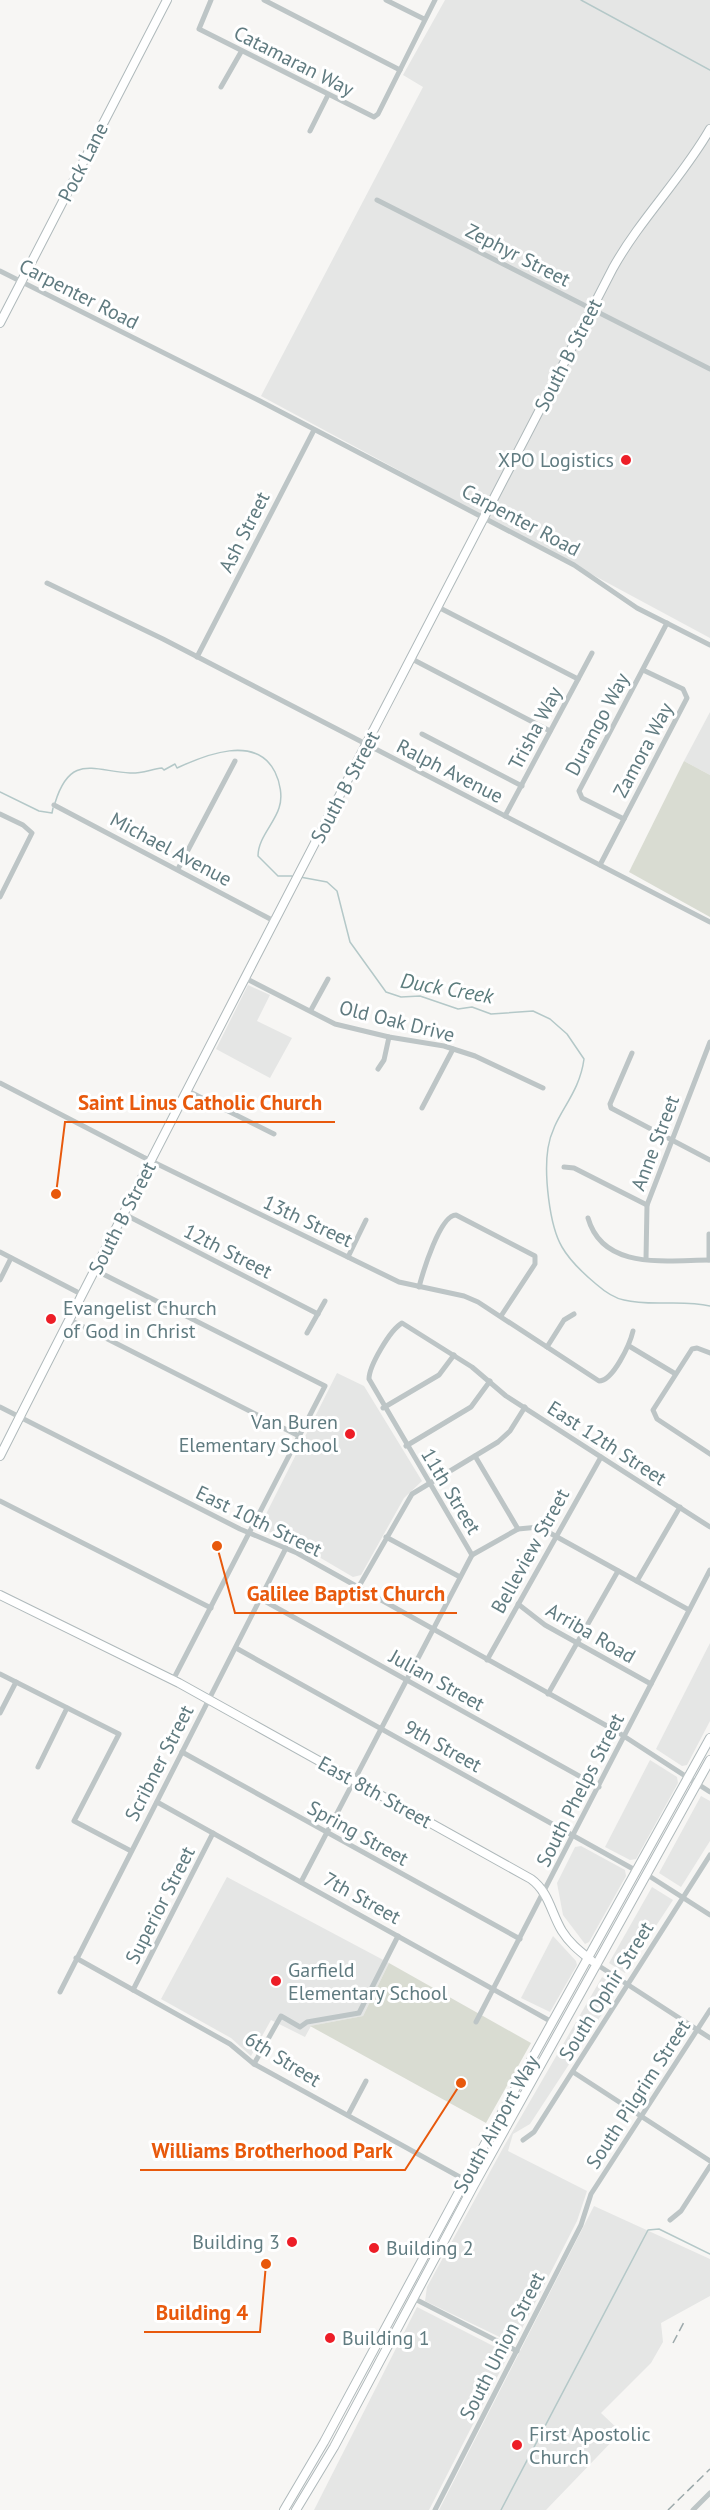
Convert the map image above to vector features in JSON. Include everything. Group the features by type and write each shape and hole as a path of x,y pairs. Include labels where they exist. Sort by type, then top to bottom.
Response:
{"street":[{"name":"Pock Lane","path":"0,323 166,0"},
{"name":"Catamaran Way","path":"211,0 199,29 371,117 376,116 400,70"},
{"path":"386,0 424,20"},
{"path":"268,1 400,70 435,0"},
{"path":"221,87 241,52"},
{"path":"310,131 328,95"},
{"name":"South B Street","path":"0,1456 274,921 592,309 634,234 691,159 710,129"},
{"name":"Zephyr Street","path":"377,200 710,369"},
{"name":"Carpenter Road","path":"0,271 314,429 583,569 624,599 710,645"},
{"name":"Ash Street","path":"197,657 314,429"},
{"name":"Ralph Avenue","path":"47,583 197,657 710,922"},
{"path":"438,608 578,679"},
{"name":"Durango Way","path":"624,819 582,798 579,791 667,623"},
{"name":"Trisha Way","path":"505,816 592,653"},
{"path":"412,659 550,731"},
{"name":"Zamora Way","path":"600,865 687,698 682,689 643,670"},
{"path":"422,734 522,786"},
{"path":"178,869 235,761"},
{"name":"Michael Avenue","path":"54,805 274,921"},
{"path":"0,814 23,825 32,833 0,897"},
{"name":"Old Oak Drive","path":"245,978 335,1024 453,1049 475,1056 543,1088"},
{"path":"310,1010 328,979"},
{"path":"378,1069 384,1060 389,1037"},
{"name":"Anne Street","path":"646,1259 647,1205 710,1042"},
{"path":"422,1108 453,1049"},
{"path":"632,1053 610,1104 611,1108 710,1160"},
{"name":"13th Street","path":"0,1083 399,1282 464,1296 501,1316 603,1382 629,1346"},
{"path":"188,1091 274,1134"},
{"path":"564,1167 574,1168 647,1205"},
{"name":"12th Street","path":"124,1214 318,1314"},
{"path":"419,1287 427,1258 447,1219 456,1215 535,1256 535,1264 501,1316"},
{"path":"588,1218 595,1236 603,1245 626,1257 709,1260 709,1234"},
{"path":"348,1257 366,1220"},
{"path":"0,1252 83,1295"},
{"path":"0,1280 11,1258"},
{"path":"95,1270 325,1386 173,1680"},
{"path":"307,1333 325,1301"},
{"path":"548,1347 564,1320 574,1314"},
{"path":"70,1320 299,1436"},
{"name":"11th Street","path":"454,1355 402,1323 394,1330 369,1371 371,1385 472,1556 518,1529"},
{"path":"633,1331 629,1346 674,1373"},
{"path":"710,1353 694,1348 674,1373 652,1410 653,1414 710,1454"},
{"path":"384,1408 439,1375 454,1355 490,1381 471,1407 406,1446"},
{"name":"East 12th Street","path":"490,1381 525,1407 710,1527"},
{"name":"East 10th Street","path":"0,1407 248,1533 286,1548 625,1737 710,1792"},
{"path":"358,1588 406,1501 429,1483 503,1438 525,1407"},
{"path":"475,1456 518,1529 534,1527 556,1536 689,1610"},
{"name":"Belleview Street","path":"487,1660 601,1457"},
{"path":"0,1501 211,1608"},
{"path":"637,1581 680,1508"},
{"path":"386,1537 460,1577"},
{"name":"Scribner Street","path":"60,1992 286,1548"},
{"path":"302,1882 472,1556"},
{"path":"548,1694 618,1570"},
{"name":"South Phelps Street","path":"476,2022 710,1570"},
{"name":"East 8th Street","path":"0,1594 173,1680 531,1879 545,1892 563,1932 592,1961 710,2038"},
{"name":"Julian Street","path":"261,1599 599,1786"},
{"name":"Arriba Road","path":"518,1604 544,1625 651,1684"},
{"name":"9th Street","path":"236,1648 635,1870"},
{"path":"0,1674 119,1734 74,1821 131,1851"},
{"path":"0,1713 16,1682"},
{"path":"38,1767 68,1708"},
{"name":"South Airport Way","path":"296,2510 334,2447 592,1961 635,1870 710,1738"},
{"name":"Spring Street","path":"182,1752 520,1940"},
{"name":"South Airport Way","path":"284,2510 324,2442 552,2022 646,1874 710,1760"},
{"name":"7th Street","path":"157,1802 552,2022"},
{"name":"Superior Street","path":"133,1990 213,1833"},
{"name":"South Ophir Street","path":"523,2140 534,2132 710,1855"},
{"path":"646,1874 710,1915"},
{"path":"254,2064 281,2016 300,2027 307,2022 359,2013 398,1936"},
{"name":"6th Street","path":"76,1958 230,2044 254,2064 474,2185"},
{"name":"South Pilgrim Street","path":"591,2194 710,2010"},
{"path":"573,2072 710,2161"},
{"path":"348,2115 366,2081"},
{"path":"670,2220 681,2211 710,2166"},
{"name":"South Union Street","path":"435,2510 581,2225 591,2194"},
{"path":"413,2298 517,2351"},
{"path":"693,2510 710,2493"}],"shaded area":[{"path":"445,0 710,0 710,638 261,396 423,87 403,75"},
{"path":"710,712 710,775 684,761"},
{"path":"684,761 710,775 710,917 629,872"},
{"path":"248,985 270,995 257,1021 292,1038 270,1078 216,1049"},
{"name":"Van Buren Elementary School","path":"337,1373 364,1386 422,1481 404,1498 361,1575 353,1577 290,1540 259,1528"},
{"path":"710,1643 710,1721 687,1765 682,1766 656,1749"},
{"path":"650,1760 677,1777 678,1783 636,1859 630,1860 605,1847"},
{"path":"701,1796 710,1801 710,1841 681,1887 659,1873"},
{"path":"581,1846 625,1870 626,1876 589,1942 585,1944 563,1915 557,1883 575,1847"},
{"name":"Garfield Elementary School","path":"227,1877 389,1963 363,2016 311,2026 305,2037 271,2020 251,2056 231,2038 161,1999"},
{"path":"652,1887 673,1900 625,1973 609,1963"},
{"path":"553,1936 577,1965 550,2012 521,1998"},
{"path":"389,1963 531,2043 486,2123 310,2026 363,2016"},
{"path":"602,1977 619,1988 530,2124 513,2134 508,2151 587,2191 577,2221 514,2344 425,2301 427,2287 503,2148"},
{"path":"594,2206 710,2259 710,2296 661,2323 663,2342 651,2363 601,2413 621,2432 546,2510 439,2510"},
{"path":"417,2307 509,2354 429,2510 314,2510"}],"waterway":[{"path":"581,0 710,70"},
{"name":"Duck Creek","path":"55,803 68,777 85,768 138,773 162,768 164,770 175,764 177,768 201,758 229,751 256,754 266,760 275,772 281,794 277,814 263,837 258,856 278,876 292,876"},
{"name":"Duck Creek","path":"0,792 39,811 52,813 53,808"},
{"name":"Duck Creek","path":"300,877 327,882 337,891 350,942 386,992 401,997 420,996 458,1009 472,1007 491,1014 533,1011 550,1019 567,1034 584,1059 577,1084 555,1126 548,1148 549,1199 554,1226 562,1247 587,1276 605,1292 616,1298 634,1302 688,1303 710,1306"},
{"path":"501,2510 648,2230 659,2229 710,2254"}],"railway":[{"path":"673,2343 684,2322"},
{"path":"668,2510 710,2469"}],"place":[{"name":"XPO Logistics","path":"626,460"},
{"name":"Saint Linus Catholic Church","path":"56,1194"},
{"name":"Evangelist Church of God in Christ","path":"51,1319"},
{"name":"Van Buren Elementary School","path":"350,1434"},
{"name":"Galilee Baptist Church","path":"217,1546"},
{"name":"Garfield Elementary School","path":"276,1981"},
{"name":"Williams Brotherhood Park","path":"461,2083"},
{"name":"Building 3","path":"292,2242"},
{"name":"Building 2","path":"374,2248"},
{"name":"Building 4","path":"266,2264"},
{"name":"Building 1","path":"330,2338"},
{"name":"First Apostolic Church","path":"517,2445"}]}
